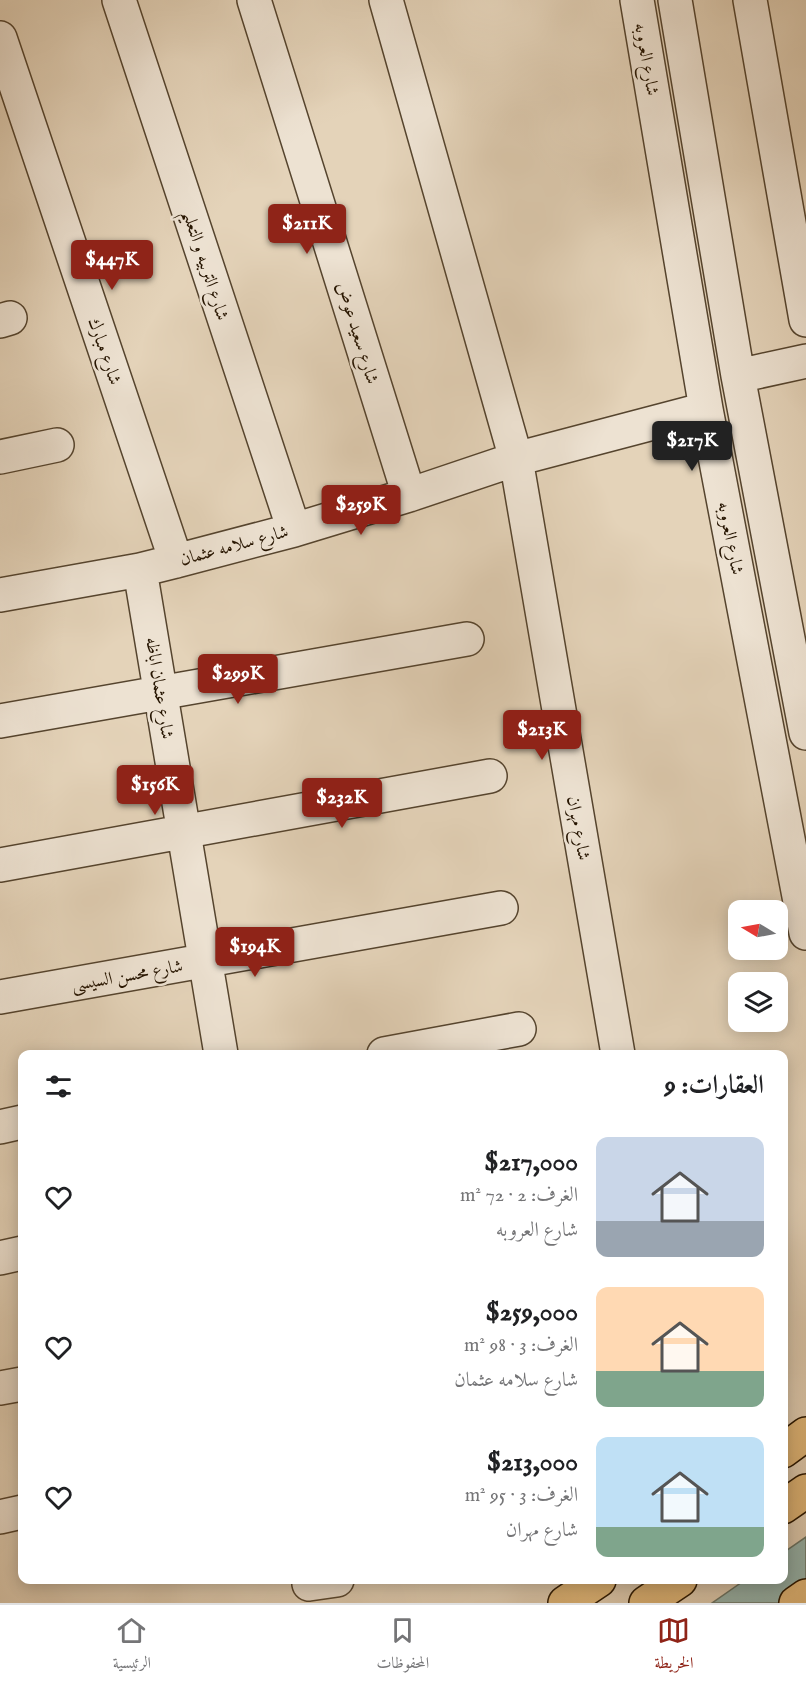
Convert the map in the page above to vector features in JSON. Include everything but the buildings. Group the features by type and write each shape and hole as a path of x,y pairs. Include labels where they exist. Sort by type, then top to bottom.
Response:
{"main road":[{"path":"788,1447 806,1434"},
{"path":"788,1504 806,1491"},
{"path":"565,1603 593,1584"},
{"path":"646,1603 674,1584"},
{"path":"796,1603 806,1596"}],"street":[{"name":"شارع التربيه و التعليم","path":"119,0 294,530"},
{"name":"شارع سعيد عوض","path":"254,0 409,495"},
{"name":"شارع مهران","path":"386,0 516,459 617,1050"},
{"name":"شارع العروبه","path":"637,0 706,409 806,933"},
{"name":"شارع العروبه","path":"675,0 738,376 806,733"},
{"path":"750,0 806,320"},
{"name":"شارع مبارك","path":"0,38 176,561"},
{"path":"738,376 806,361"},
{"name":"شارع سلامه عثمان","path":"0,595 140,570 294,530 516,459 706,409"},
{"path":"0,457 57,445"},
{"name":"شارع عثمان اباظه","path":"140,570 220,1050"},
{"path":"0,721 467,639"},
{"path":"0,865 490,776"},
{"name":"شارع محسن السيسى","path":"0,997 501,908"},
{"path":"406,1050 519,1029"},
{"path":"0,1126 18,1123"},
{"path":"0,1258 18,1254"},
{"path":"0,1388 18,1385"},
{"path":"0,1516 18,1513"}],"water":[{"path":"806,1537 806,1603 712,1603 739,1584 788,1584 788,1550"}]}
